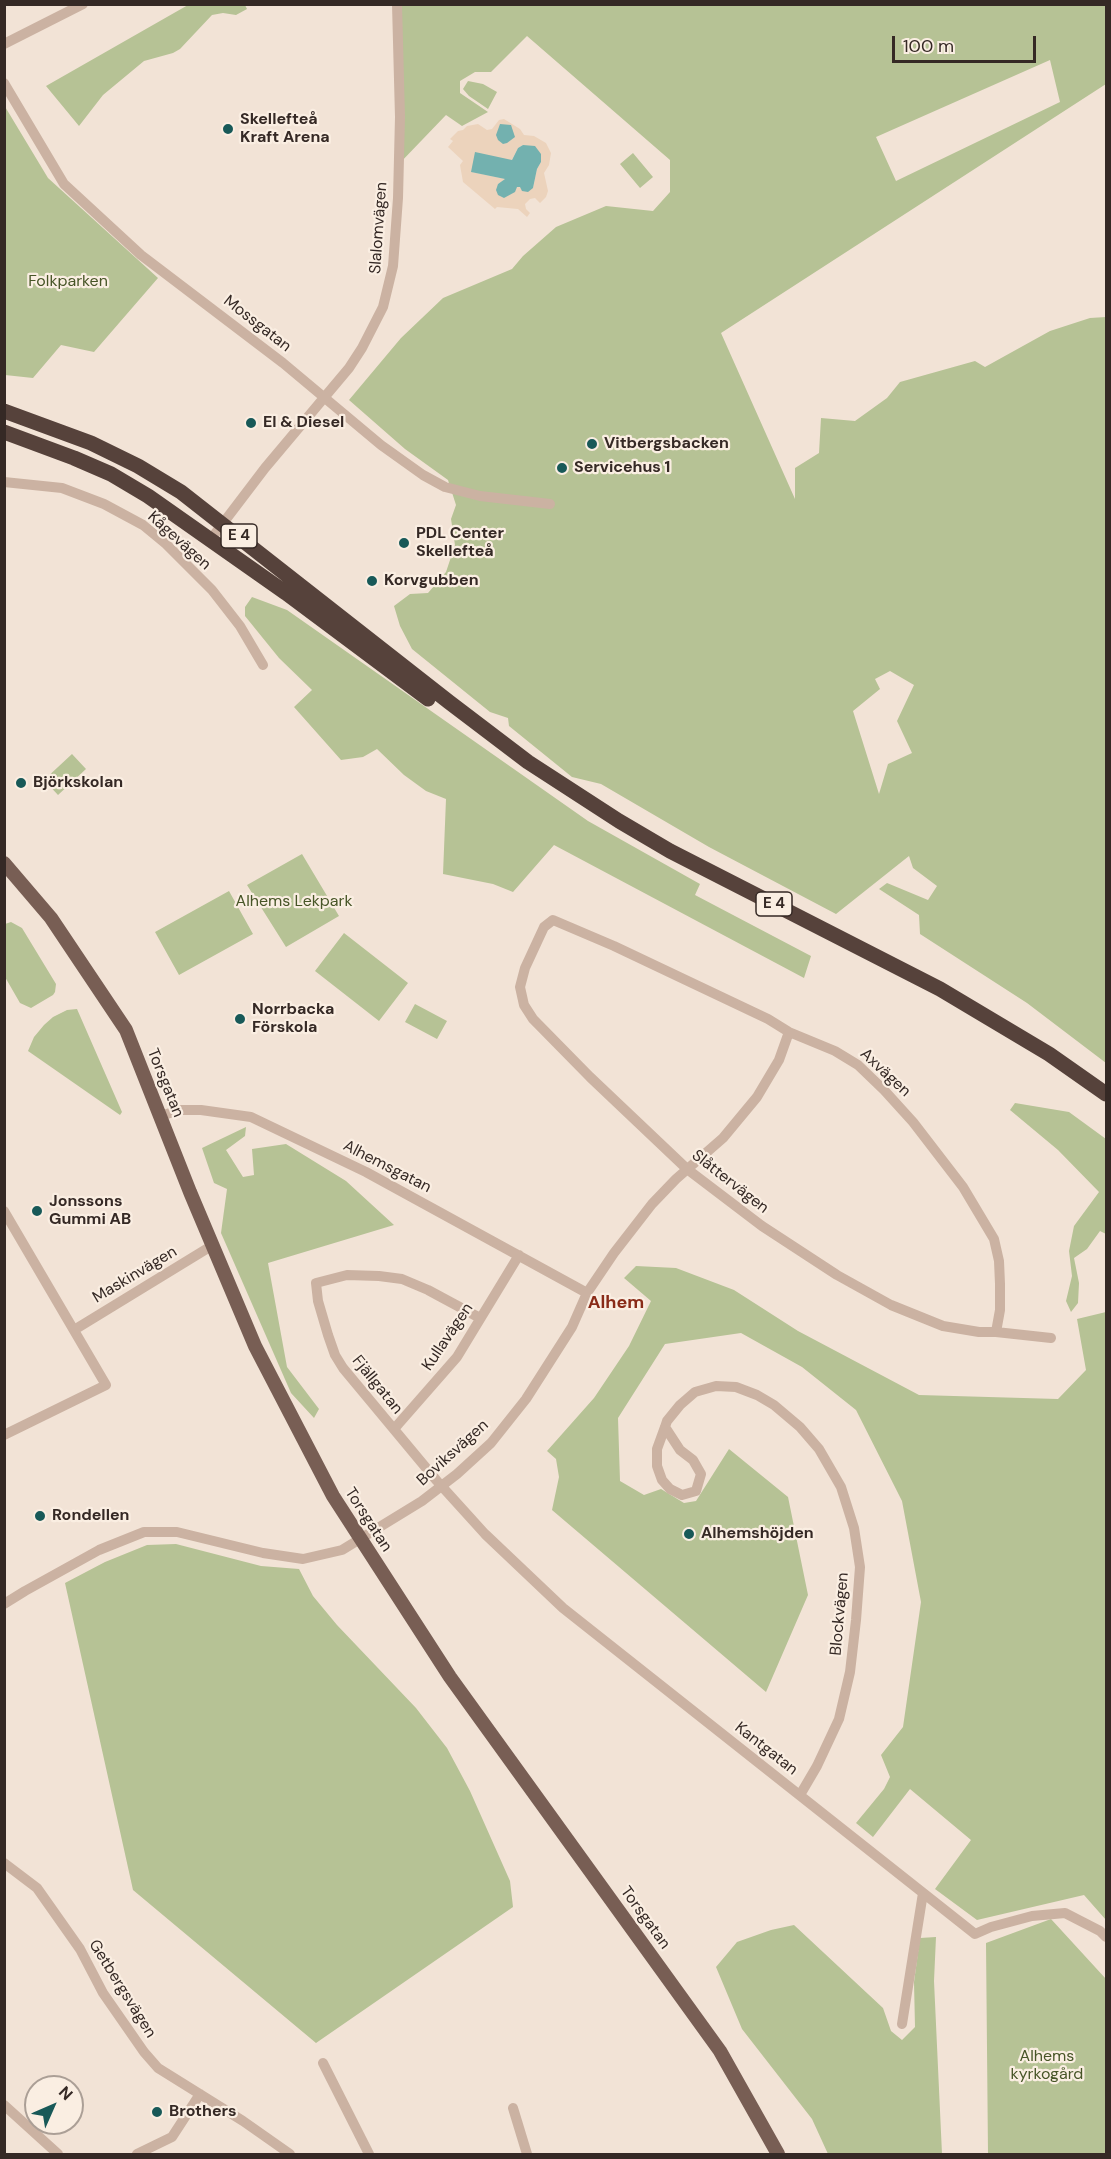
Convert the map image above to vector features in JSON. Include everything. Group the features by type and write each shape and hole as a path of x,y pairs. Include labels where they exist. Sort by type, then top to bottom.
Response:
{"highway":[{"name":"E 4","path":"4,411 91,443 138,466 181,492 441,696 528,762 581,798 670,851 940,989 1040,1048 1107,1094"},
{"name":"E 4","path":"4,432 111,474 148,496 211,539 500,752 614,829 699,877 932,995 1044,1061 1107,1105"}],"main road":[{"name":"Torsgatan","path":"4,863 51,918 126,1030 255,1346 333,1496 450,1677 720,2051 778,2154"}],"street":[{"path":"4,44 83,4"},
{"name":"Slalomvägen","path":"211,539 265,468 344,374 362,348 383,307 390,284 395,233 399,106 397,4"},
{"name":"Mossgatan","path":"4,83 64,184 141,255 283,363 372,438 423,476 445,487 480,496 550,504"},
{"name":"Kågevägen","path":"4,482 62,488 104,504 142,525 166,544 212,590 240,626 263,665"},
{"name":"Axvägen","path":"553,920 651,963 768,1019 789,1032 835,1051 858,1065 913,1122 963,1187 994,1239 1000,1284 1000,1310 996,1332"},
{"name":"Slåttervägen","path":"553,920 544,927 525,968 520,987 524,1005 533,1019 590,1077 687,1169 762,1226 837,1275 891,1305 943,1326 979,1332 1051,1338"},
{"name":"Boviksvägen","path":"4,1604 99,1550 144,1532 177,1532 263,1553 303,1559 342,1550 422,1501 491,1443 526,1399 572,1327 587,1293 631,1230 652,1204 687,1169 723,1138 757,1097 778,1060 789,1032"},
{"name":"Alhemsgatan","path":"160,1116 180,1110 201,1110 250,1117 366,1172 587,1293"},
{"path":"4,1211 106,1385 4,1435"},
{"name":"Maskinvägen","path":"74,1330 213,1245"},
{"name":"Kullavägen","path":"394,1428 457,1357 519,1255"},
{"name":"Fjällgatan","path":"441,1486 362,1393 335,1355 318,1301 316,1283 347,1275 379,1275 402,1279 480,1318"},
{"name":"Blockvägen","path":"665,1427 680,1450 693,1460 701,1474 696,1491 682,1495 662,1480 657,1466 657,1449 667,1421 695,1392 716,1386 736,1387 774,1405 800,1427 819,1449 841,1486 854,1528 860,1567 850,1672 839,1719 817,1766 800,1795"},
{"name":"Kantgatan","path":"441,1486 492,1541 563,1608 975,1934 991,1927 1032,1916 1065,1913 1107,1937"},
{"name":"Getbergsvägen","path":"4,1863 37,1888 64,1924 103,1993 144,2052 158,2068 291,2154"},
{"path":"902,2024 923,1893"},
{"path":"323,2063 369,2154"},
{"path":"137,2154 172,2137 200,2094"},
{"path":"4,2105 58,2154"},
{"path":"513,2108 527,2154"}],"green space":[{"path":"188,5 245,5 247,9 236,15 223,13 212,15 180,49 144,61 103,95 79,126 46,86"},
{"path":"397,5 1106,5 1106,84 721,333 795,499 795,468 819,453 821,418 855,421 887,398 900,382 975,361 985,367 1050,331 1090,318 1106,317 1106,1063 1027,1003 920,934 919,915 879,889 887,883 928,900 937,886 913,868 909,856 836,914 709,847 601,784 572,777 509,726 508,718 490,712 412,649 400,626 394,606 410,594 428,593 446,572 455,545 451,519 456,505 448,480 405,449 349,400 401,338 443,298 512,269 523,256 556,227 606,206 653,211 670,192 670,160 527,36 491,72 475,72 460,81 460,93 488,112 462,126 446,115 398,165","holes":["1050,60 1060,102 896,181 876,137","890,671 914,685 897,721 912,753 888,764 879,794 853,711 880,689 875,679"]},
{"path":"468,81 483,84 497,92 488,109 463,89"},
{"name":"Folkparken","path":"4,105 48,178 158,278 94,352 61,345 33,378 5,375"},
{"path":"633,153 653,177 640,188 620,164"},
{"path":"252,597 287,610 588,821 700,884 695,895 811,956 804,978 554,845 513,892 493,884 443,874 446,799 426,791 404,775 377,749 363,757 341,760 294,707 312,690 279,658 245,616 245,607"},
{"path":"72,754 86,769 58,795 44,780"},
{"name":"Alhems Lekpark","path":"302,854 339,916 286,947 247,885"},
{"path":"229,891 253,934 179,975 155,932"},
{"path":"11,922 22,928 56,984 53,995 31,1008 20,1003 5,977 5,924"},
{"path":"344,933 408,983 379,1021 315,971"},
{"path":"415,1004 447,1021 437,1039 405,1022"},
{"path":"77,1009 122,1112 120,1115 28,1051 34,1037 53,1017 67,1010"},
{"path":"1015,1103 1069,1112 1106,1139 1106,1234 1100,1231 1087,1249 1074,1258 1079,1283 1078,1303 1071,1312 1066,1301 1072,1276 1069,1251 1074,1226 1099,1192 1058,1150 1010,1110"},
{"path":"246,1127 245,1136 226,1150 243,1177 254,1175 252,1149 286,1144 346,1181 394,1225 268,1263 287,1367 319,1409 314,1418 291,1393 221,1233 227,1189 214,1183 202,1148"},
{"path":"636,1266 676,1268 734,1290 798,1331 919,1395 1058,1399 1086,1370 1077,1319 1106,1312 1106,1920 1084,1895 977,1920 935,1889 971,1840 910,1789 873,1837 856,1823 884,1789 890,1777 881,1755 903,1727 921,1602 902,1501 856,1410 802,1367 741,1333 665,1344 618,1418 620,1481 644,1495 661,1489 684,1503 696,1501 729,1449 788,1497 808,1595 766,1692 552,1510 559,1477 556,1459 547,1451 594,1398 629,1346 651,1301 624,1278"},
{"path":"176,1544 261,1566 299,1569 313,1596 337,1625 416,1708 447,1748 470,1791 510,1881 513,1907 316,2043 133,1890 65,1583 105,1562 147,1545"},
{"name":"Alhems kyrkogård","path":"1051,1919 1106,1979 1106,2154 988,2154 986,1943"},
{"path":"794,1925 883,2008 891,2031 902,2040 915,2027 914,1982 920,1938 936,1937 934,1981 942,2154 828,2154 812,2119 742,2029 716,1967 737,1942"}],"shaded area":[{"path":"504,119 520,129 524,135 534,136 546,143 551,153 549,165 544,173 548,191 546,197 540,203 535,198 525,204 530,213 527,217 518,209 497,207 495,209 463,182 460,165 463,161 448,147 453,141 450,139 467,126 478,124 487,130 492,129 499,120","holes":["523,145 541,162 533,188 516,187 504,198 498,184 506,179 472,172 512,160 518,148"]}],"water":[{"path":"500,124 511,125 515,137 507,143 503,144 496,135"},
{"path":"523,145 535,146 541,154 541,162 533,188 528,192 517,187 515,192 504,198 498,195 496,190 498,184 505,179 471,172 475,152 512,160 518,148"}],"place":[{"name":"Skellefteå Kraft Arena","path":"228,129"},
{"name":"El & Diesel","path":"251,423"},
{"name":"Vitbergsbacken","path":"592,444"},
{"name":"Servicehus 1","path":"562,468"},
{"name":"PDL Center Skellefteå","path":"404,543"},
{"name":"Korvgubben","path":"372,581"},
{"name":"Björkskolan","path":"21,783"},
{"name":"Norrbacka Förskola","path":"240,1019"},
{"name":"Jonssons Gummi AB","path":"37,1211"},
{"name":"Rondellen","path":"40,1516"},
{"name":"Alhemshöjden","path":"689,1534"},
{"name":"Brothers","path":"157,2112"}],"district":[{"name":"Alhem","path":"616,1303"}]}
